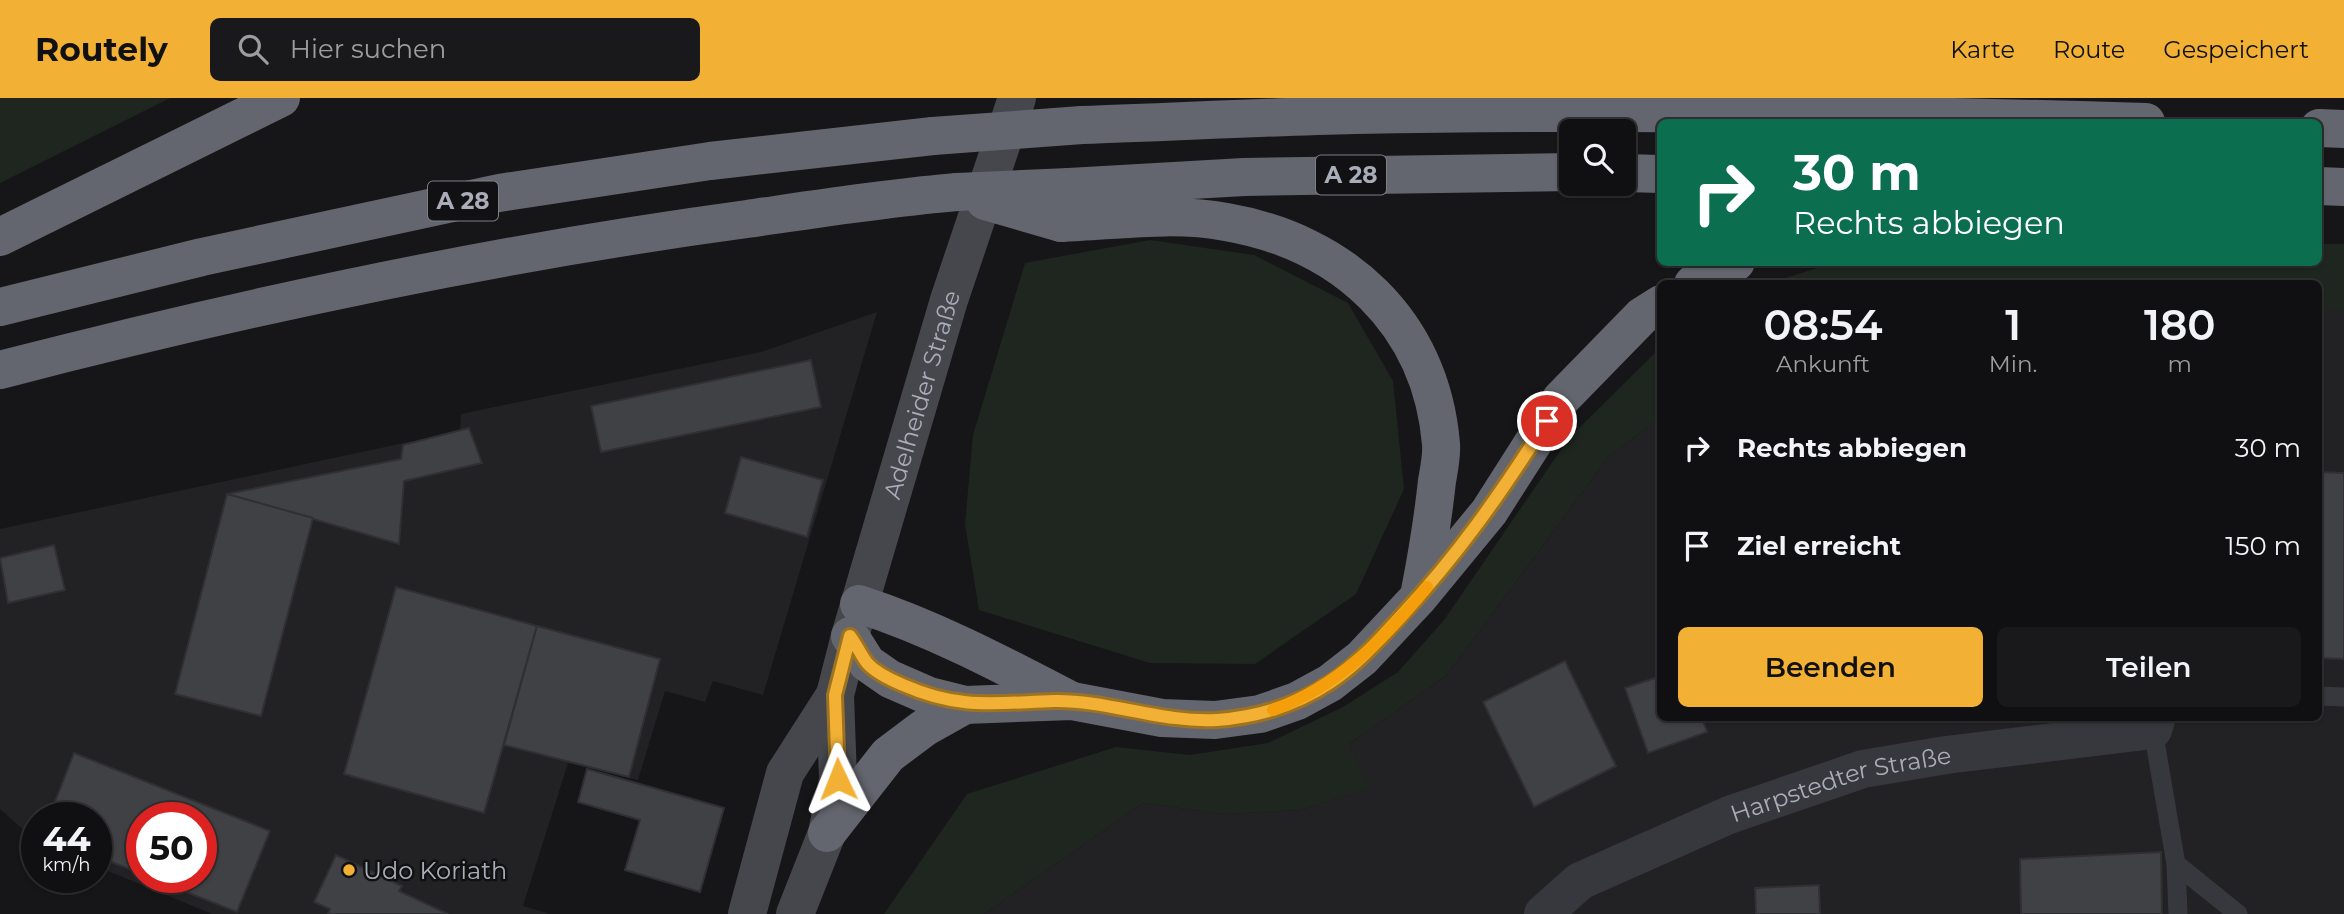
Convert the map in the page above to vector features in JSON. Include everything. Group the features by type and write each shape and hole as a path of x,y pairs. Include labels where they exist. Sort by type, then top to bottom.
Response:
{"highway":[{"path":"0,237 281,98"},
{"name":"A 28","path":"0,307 202,257 499,193 710,160 933,136 1082,125 1353,115 1646,112 1996,119"},
{"path":"2322,128 2344,129"},
{"name":"A 28","path":"0,370 188,321 444,267 653,231 908,196 957,192 1065,205 1244,177 1559,172"},
{"path":"1636,173 1657,174"},
{"path":"2322,186 2344,187"},
{"path":"1065,205 1171,219 1223,221 1278,233 1339,263 1397,320 1428,377 1441,446 1433,523 1419,597"},
{"path":"1701,280 1729,266"},
{"path":"1072,701 974,650 895,615 855,620 867,663 890,679 929,696 965,705 1072,701 1162,718 1215,720 1260,715 1297,701 1330,683 1362,658 1419,597 1489,512 1562,399 1642,316 1657,307"},
{"path":"827,833 888,755 924,728 965,705"}],"main road":[{"name":"Adelheider Straße","path":"795,914 827,833 838,779 835,695 855,620 949,300 1017,98"},
{"name":"Adelheider Straße","path":"747,914 785,774 835,695"}],"street":[{"name":"Harpstedter Straße","path":"1543,914 1580,881 1729,815 1863,769 2156,723"}],"lane":[{"path":"2322,696 2344,697"},
{"path":"2156,723 2176,864 2178,914"},
{"path":"2176,864 2238,914"}],"shaded area":[{"path":"0,98 170,98 0,183"},
{"path":"1150,240 1254,255 1348,303 1393,381 1404,489 1356,594 1255,664 1150,663 979,610 965,524 973,435 1025,263"},
{"path":"2322,244 2344,244 2344,310 2322,310 2322,280 1779,280 1824,266 2322,266"},
{"path":"2322,310 2344,310 2344,914 984,914 1143,803 1224,814 1300,810 1368,788 1349,744 1446,676 1610,455 1657,420 1657,721 2322,721"},
{"path":"877,312 763,695 713,681 705,702 665,691 638,780 568,763 523,906 551,914 212,914 161,893 217,893 217,802 126,802 126,878 112,873 112,802 21,802 21,828 0,809 0,529 460,431 461,414 761,352"},
{"path":"1657,351 1657,420 1610,455 1446,676 1349,744 1369,788 1300,810 1224,814 1143,803 984,914 884,914 967,794 1116,747 1190,755 1268,743 1343,707 1398,672 1444,620 1569,438"}],"building":[{"path":"811,360 821,407 601,452 591,406"},
{"path":"469,428 482,463 404,481 399,544 227,494 401,459 403,445"},
{"path":"741,457 823,480 807,537 725,513"},
{"path":"2322,472 2344,473 2344,659 2322,658"},
{"path":"227,494 313,518 261,716 175,694"},
{"path":"54,545 65,590 8,603 0,558"},
{"path":"396,587 537,626 484,813 344,774"},
{"path":"537,626 660,659 629,777 504,745"},
{"path":"1565,661 1616,766 1534,807 1483,702"},
{"path":"1657,677 1657,721 1703,721 1707,732 1648,753 1625,688"},
{"path":"74,753 197,802 126,802 126,868 112,862 112,802 55,802"},
{"path":"587,769 724,808 700,892 625,870 640,820 578,802"},
{"path":"217,810 270,831 237,912 189,893 217,893"},
{"path":"2161,852 2162,914 2021,914 2020,859"},
{"name":"Udo Koriath","path":"336,855 402,886 399,891 448,914 328,914 330,909 314,902"},
{"path":"1819,885 1820,914 1756,914 1755,888"}],"slow traffic":[{"path":"1273,710 1297,701 1330,683 1362,658 1427,587"}],"place":[{"name":"Udo Koriath","path":"349,870"}],"route":[{"path":"838,779 835,695 850,636 867,663 890,679 929,696 965,705 1072,701 1162,718 1215,720 1260,715 1297,701 1330,683 1362,658 1419,597 1489,512 1547,421"}]}
